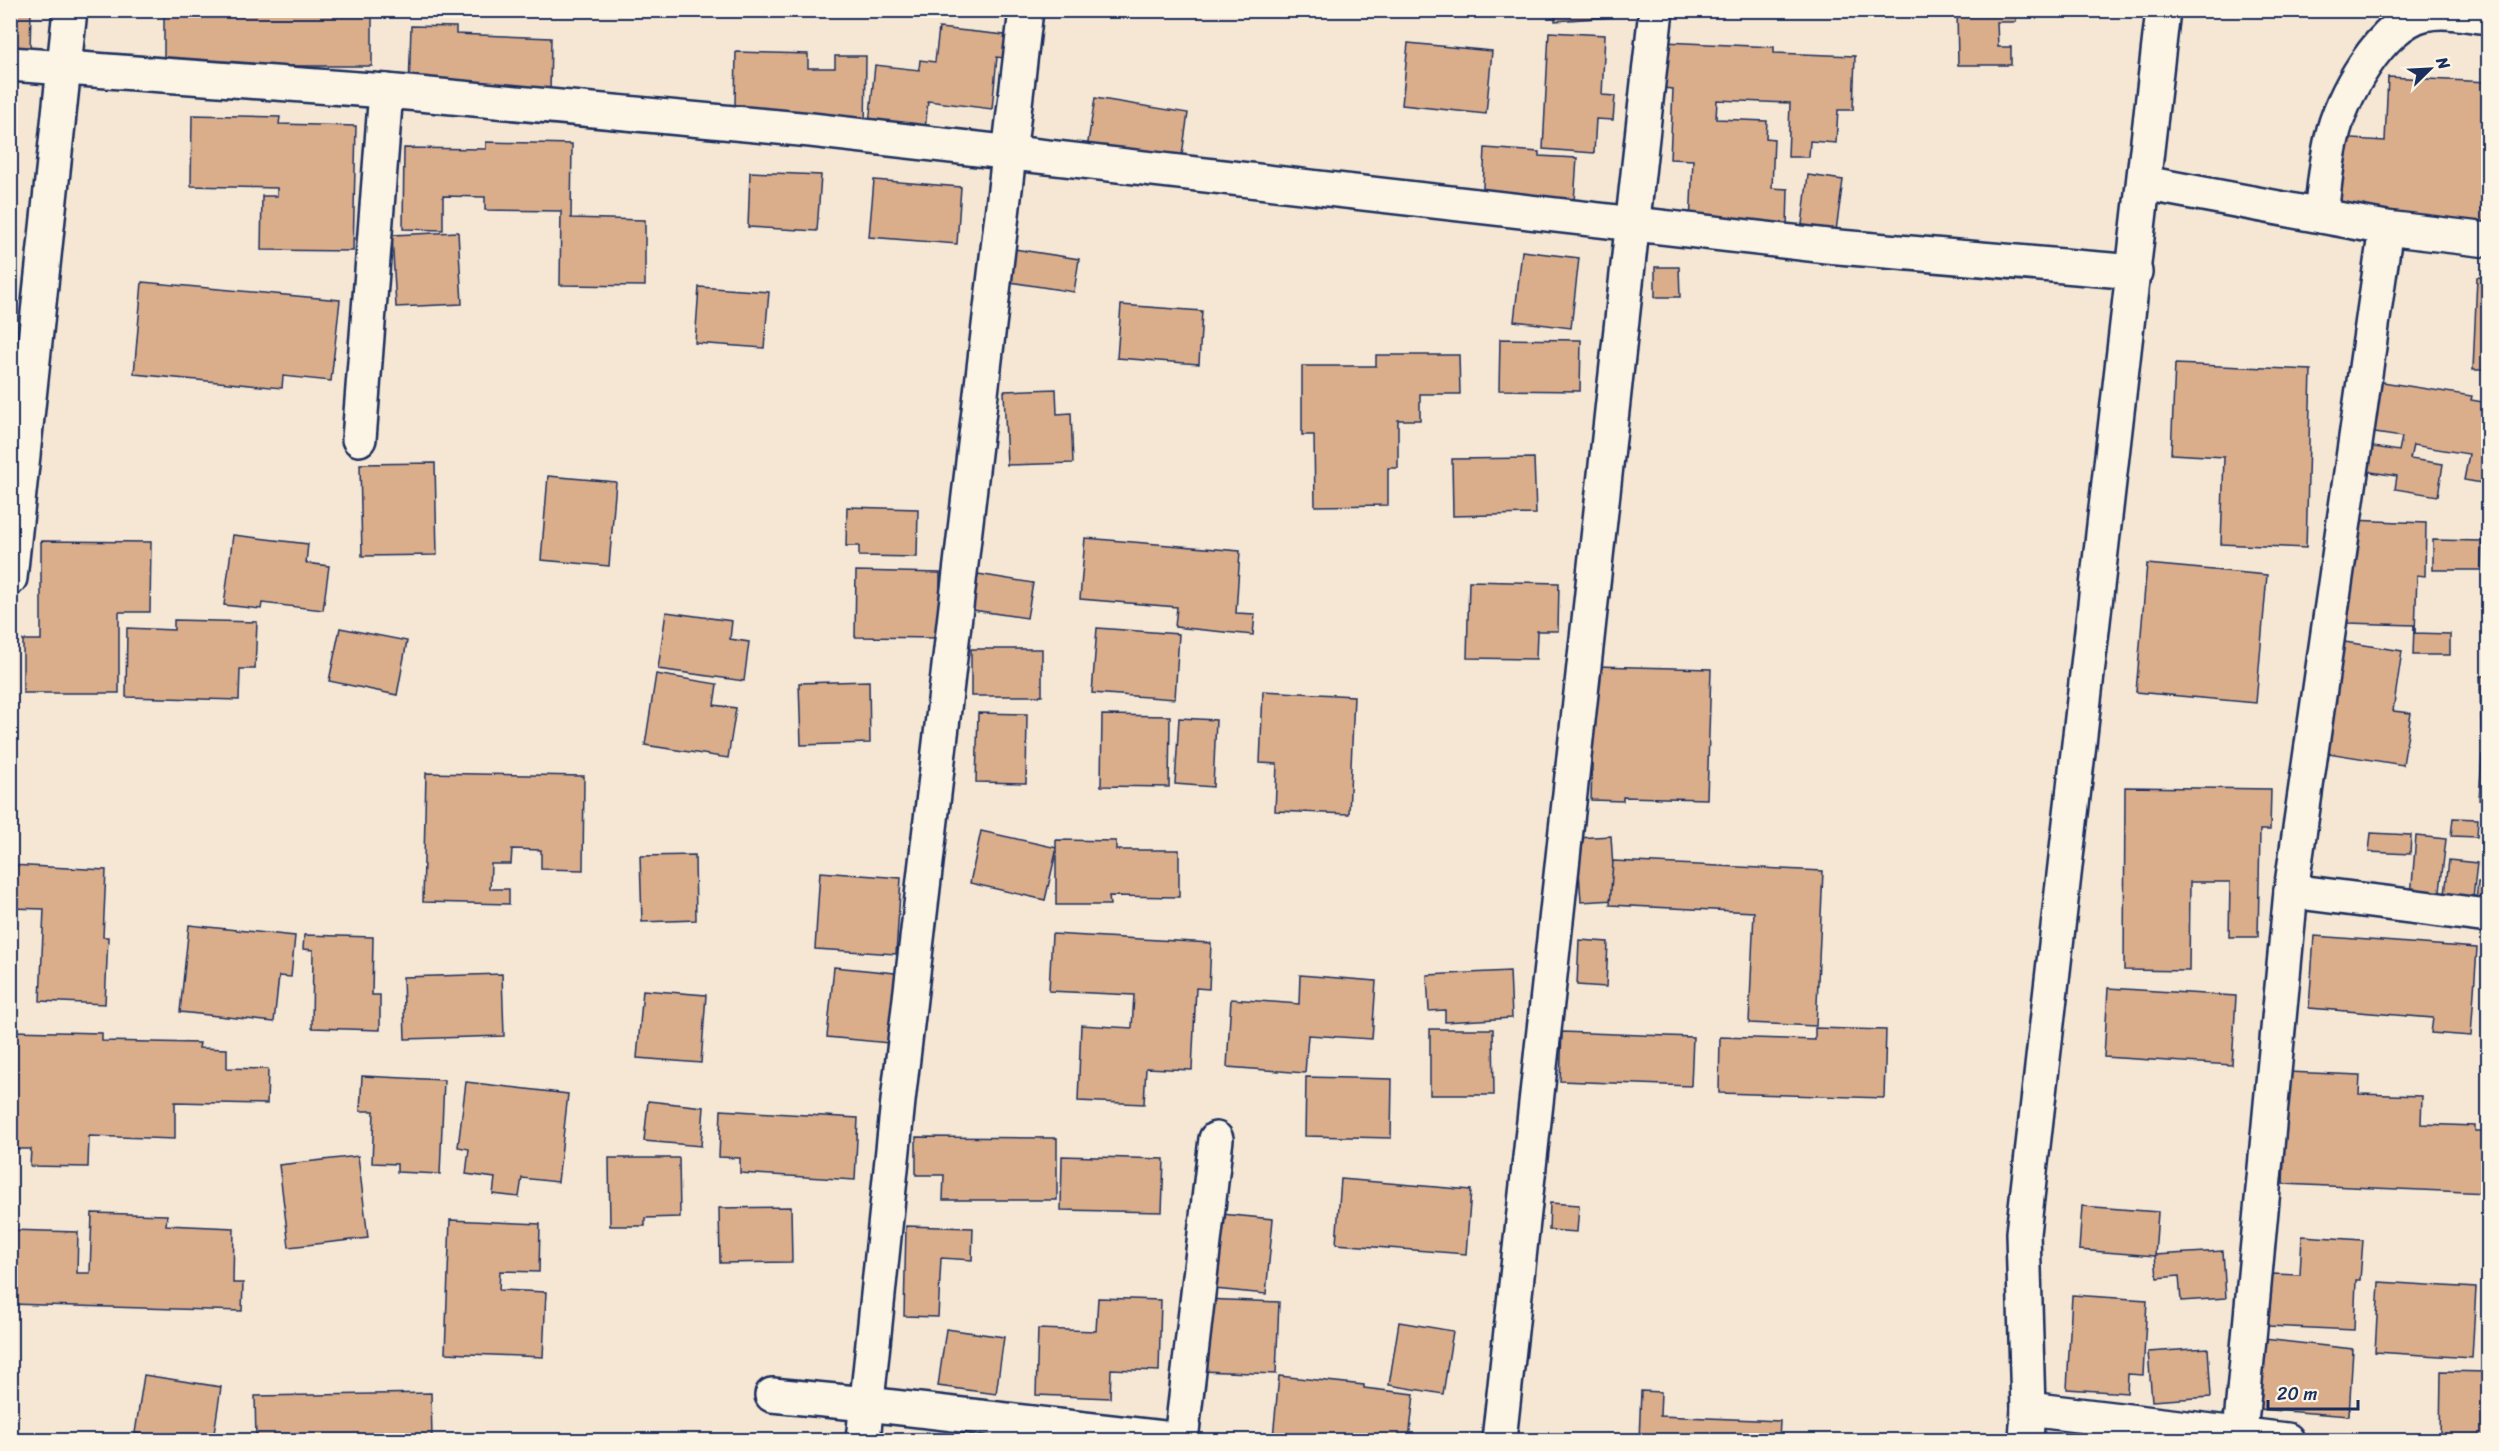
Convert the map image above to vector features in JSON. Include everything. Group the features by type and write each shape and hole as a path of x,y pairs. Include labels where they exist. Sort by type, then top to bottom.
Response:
{"street":[{"path":"10,578 19,415 70,10"},
{"path":"863,1440 898,1101 1026,10"},
{"path":"1499,1440 1656,10"},
{"path":"2163,10 2135,272 2023,1233 2027,1425 2240,1434 2287,1440"},
{"path":"2321,216 2332,137 2340,112 2364,69 2388,36 2397,27 2423,14 2441,12 2488,17"},
{"path":"10,64 386,91 811,130 1827,246 2135,272"},
{"path":"359,439 386,91"},
{"path":"2144,183 2386,228 2488,240"},
{"path":"2240,1434 2291,891 2386,228"},
{"path":"2291,891 2488,916"},
{"path":"772,1395 1181,1440 1216,1139"}],"building":[{"path":"10,10 31,10 30,50 10,50"},
{"path":"164,10 372,10 372,66 164,66"},
{"path":"857,10 883,10 882,16 857,13"},
{"path":"1046,10 1109,10 1109,14"},
{"path":"1555,10 1611,10 1612,17 1555,21"},
{"path":"1957,10 2016,10 2016,22 1997,22 1998,47 2011,47 2011,65 1958,65"},
{"path":"411,26 456,27 456,34 551,38 550,95 409,90"},
{"path":"939,28 1014,36 1011,59 997,57 992,109 928,101 924,140 868,134 875,65 919,70 920,60 935,62"},
{"path":"1549,32 1605,35 1602,95 1615,96 1613,120 1596,119 1594,153 1543,149"},
{"path":"1664,42 1774,47 1774,53 1855,56 1853,110 1838,110 1836,143 1810,141 1809,157 1788,157 1790,103 1717,100 1716,119 1767,121 1766,138 1774,139 1772,188 1788,189 1787,228 1690,224 1693,160 1670,159 1673,89 1662,88"},
{"path":"1408,43 1492,51 1486,114 1402,105"},
{"path":"736,52 808,54 808,68 835,68 835,56 866,56 865,132 744,131 744,105 735,105"},
{"path":"2388,77 2488,82 2488,223 2333,215 2336,138 2385,141"},
{"path":"1095,98 1188,113 1179,176 1085,161"},
{"path":"192,115 280,117 279,124 356,126 353,251 261,250 262,196 277,196 277,188 191,186"},
{"path":"486,142 572,144 571,218 645,220 645,286 560,285 561,211 485,210 485,197 443,196 443,230 403,229 404,148 486,149"},
{"path":"1485,148 1539,152 1539,156 1577,158 1574,202 1482,206"},
{"path":"750,172 821,175 817,231 748,227"},
{"path":"1808,175 1843,180 1835,238 1801,233"},
{"path":"874,180 961,187 957,244 869,237"},
{"path":"458,232 462,304 396,307 392,235"},
{"path":"1014,249 1079,259 1074,292 1010,282"},
{"path":"1522,251 1579,258 1571,328 1514,321"},
{"path":"1655,267 1679,267 1680,297 1655,297"},
{"path":"2477,277 2488,278 2488,370 2473,370"},
{"path":"142,282 340,300 331,381 283,376 282,388 134,374"},
{"path":"699,287 769,292 764,348 695,343"},
{"path":"1121,305 1202,311 1199,364 1117,358"},
{"path":"1500,339 1581,340 1580,391 1499,390"},
{"path":"1376,355 1459,355 1460,394 1420,394 1420,420 1398,420 1398,468 1388,468 1388,505 1315,506 1314,435 1302,435 1302,366 1376,366"},
{"path":"2175,364 2311,370 2306,548 2221,544 2224,457 2171,454"},
{"path":"2370,380 2472,396 2471,400 2488,403 2488,484 2464,480 2469,454 2413,445 2410,459 2443,464 2438,496 2395,489 2397,476 2357,470 2362,445 2399,451 2402,437 2362,431"},
{"path":"1056,389 1057,414 1071,413 1073,463 1007,465 1004,391"},
{"path":"1534,458 1536,514 1453,516 1452,459"},
{"path":"435,463 437,555 362,556 360,464"},
{"path":"548,476 616,482 609,566 541,560"},
{"path":"847,507 918,509 917,557 859,556 859,546 846,546"},
{"path":"2350,520 2426,523 2425,576 2417,575 2415,633 2450,634 2450,655 2413,655 2414,625 2347,623"},
{"path":"233,535 308,544 306,563 329,566 323,610 262,603 261,609 224,605"},
{"path":"1085,538 1240,551 1236,613 1255,614 1253,635 1175,627 1177,607 1080,599"},
{"path":"2433,540 2482,541 2481,570 2433,570"},
{"path":"41,541 151,542 150,612 119,612 119,693 23,693 23,640 41,640"},
{"path":"2147,564 2267,575 2256,703 2136,692"},
{"path":"856,571 940,573 940,638 855,637"},
{"path":"978,574 1033,583 1027,618 973,610"},
{"path":"1469,581 1559,583 1558,631 1537,631 1536,659 1467,658"},
{"path":"666,612 732,621 730,639 749,642 744,681 658,669"},
{"path":"174,620 257,622 255,669 240,669 239,700 126,697 127,628 174,630"},
{"path":"340,628 407,641 397,695 329,681"},
{"path":"1097,628 1179,634 1175,699 1092,693"},
{"path":"2332,640 2402,651 2393,711 2411,713 2403,765 2315,751"},
{"path":"971,649 1042,649 1042,696 971,696"},
{"path":"1595,666 1711,669 1707,799 1623,797 1623,801 1591,800"},
{"path":"656,674 717,684 714,705 736,708 728,758 645,745"},
{"path":"2480,676 2488,676 2488,734 2481,734"},
{"path":"869,681 870,743 801,745 799,683"},
{"path":"1263,691 1354,696 1349,814 1275,811 1277,764 1260,763"},
{"path":"978,713 1027,714 1026,783 976,782"},
{"path":"1102,715 1170,716 1169,787 1101,786"},
{"path":"1179,718 1216,720 1213,787 1175,784"},
{"path":"2482,755 2488,756 2488,801 2479,800"},
{"path":"426,773 584,776 583,870 541,869 541,850 512,849 511,864 491,864 490,889 509,889 509,904 423,902"},
{"path":"2125,787 2271,789 2270,830 2260,830 2258,937 2229,937 2230,882 2190,882 2189,971 2124,970"},
{"path":"2453,818 2478,819 2477,837 2451,836"},
{"path":"981,831 1057,848 1045,900 970,883"},
{"path":"2371,833 2411,835 2410,854 2369,852"},
{"path":"1611,836 1615,900 1581,902 1577,838"},
{"path":"2416,836 2446,839 2439,900 2411,897"},
{"path":"1056,840 1116,841 1116,850 1179,850 1179,897 1109,896 1110,905 1056,905"},
{"path":"695,855 696,920 642,922 640,856"},
{"path":"2449,860 2477,863 2472,907 2444,903"},
{"path":"1613,861 1823,871 1816,1026 1749,1023 1754,912 1610,905"},
{"path":"10,865 106,870 103,937 108,937 105,1004 40,1001 44,909 10,908"},
{"path":"820,872 901,878 896,954 815,949"},
{"path":"2478,882 2488,883 2488,911 2475,909"},
{"path":"189,925 295,936 291,977 279,976 274,1022 180,1012"},
{"path":"1052,934 1211,943 1209,989 1196,988 1192,1070 1146,1068 1144,1104 1078,1101 1081,1025 1132,1028 1134,995 1049,991"},
{"path":"304,935 373,937 372,995 380,995 380,1030 312,1028 313,950 303,949"},
{"path":"2314,936 2477,948 2471,1036 2431,1033 2433,1018 2309,1008"},
{"path":"1579,940 1608,942 1606,987 1577,985"},
{"path":"834,967 895,973 889,1043 827,1037"},
{"path":"1510,971 1512,1018 1445,1022 1445,1010 1429,1011 1427,975"},
{"path":"502,974 504,1036 405,1039 403,977"},
{"path":"1300,975 1376,981 1372,1039 1308,1035 1305,1073 1227,1067 1231,999 1299,1004"},
{"path":"2108,988 2236,996 2232,1065 2104,1057"},
{"path":"643,990 706,995 701,1063 637,1058"},
{"path":"1815,1028 1886,1030 1884,1098 1719,1093 1720,1037 1815,1040"},
{"path":"1430,1029 1493,1029 1494,1095 1430,1095"},
{"path":"10,1031 102,1033 102,1041 200,1043 199,1048 227,1049 227,1068 268,1069 267,1104 175,1102 175,1139 89,1136 88,1167 30,1166 31,1149 10,1149"},
{"path":"1562,1032 1693,1037 1691,1086 1560,1081"},
{"path":"2287,1072 2360,1075 2359,1094 2422,1096 2421,1124 2475,1126 2475,1132 2488,1132 2488,1193 2283,1184"},
{"path":"362,1076 444,1080 440,1174 397,1172 397,1164 372,1163 374,1111 360,1111"},
{"path":"1306,1077 1392,1079 1391,1138 1305,1136"},
{"path":"466,1082 568,1094 558,1182 522,1178 519,1197 493,1194 495,1178 466,1174 469,1149 458,1147"},
{"path":"648,1101 704,1107 701,1146 644,1141"},
{"path":"721,1110 858,1118 855,1180 740,1173 740,1158 719,1157"},
{"path":"916,1137 1057,1138 1057,1200 943,1200 944,1175 916,1175"},
{"path":"358,1156 368,1238 289,1247 279,1165"},
{"path":"1062,1156 1164,1159 1162,1212 1061,1210"},
{"path":"609,1158 679,1158 680,1217 645,1218 645,1226 610,1226"},
{"path":"1341,1179 1471,1190 1466,1254 1336,1244"},
{"path":"1550,1203 1579,1205 1577,1232 1549,1230"},
{"path":"2082,1206 2158,1212 2155,1256 2079,1250"},
{"path":"791,1207 792,1262 720,1263 719,1208"},
{"path":"92,1213 167,1215 166,1225 234,1228 233,1283 243,1283 242,1311 10,1304 10,1230 78,1232 77,1273 90,1273"},
{"path":"1211,1213 1273,1219 1266,1294 1204,1288"},
{"path":"450,1220 540,1224 539,1272 500,1271 499,1290 546,1292 543,1357 445,1353"},
{"path":"906,1226 973,1228 972,1260 941,1258 938,1317 904,1316"},
{"path":"2302,1236 2363,1240 2360,1280 2356,1280 2354,1330 2268,1326 2271,1274 2300,1275"},
{"path":"2223,1251 2226,1298 2181,1301 2179,1276 2157,1278 2155,1255"},
{"path":"2379,1282 2476,1288 2472,1358 2375,1352"},
{"path":"2072,1295 2147,1300 2143,1375 2128,1374 2127,1393 2067,1389"},
{"path":"1098,1298 1161,1300 1159,1371 1111,1369 1110,1398 1036,1395 1038,1329 1096,1331"},
{"path":"1203,1299 1279,1302 1276,1374 1201,1371"},
{"path":"1399,1322 1453,1331 1443,1394 1389,1385"},
{"path":"946,1329 1004,1337 996,1394 938,1386"},
{"path":"2264,1339 2353,1349 2349,1416 2258,1409"},
{"path":"2208,1348 2211,1397 2152,1401 2148,1352"},
{"path":"2441,1371 2488,1372 2488,1440 2440,1440"},
{"path":"144,1375 221,1387 213,1440 182,1440 135,1433"},
{"path":"1279,1376 1364,1385 1364,1388 1414,1394 1409,1440 1301,1440 1273,1437"},
{"path":"1641,1391 1661,1392 1660,1416 1780,1421 1779,1440 1639,1440"},
{"path":"431,1393 432,1440 256,1440 255,1396"}]}
